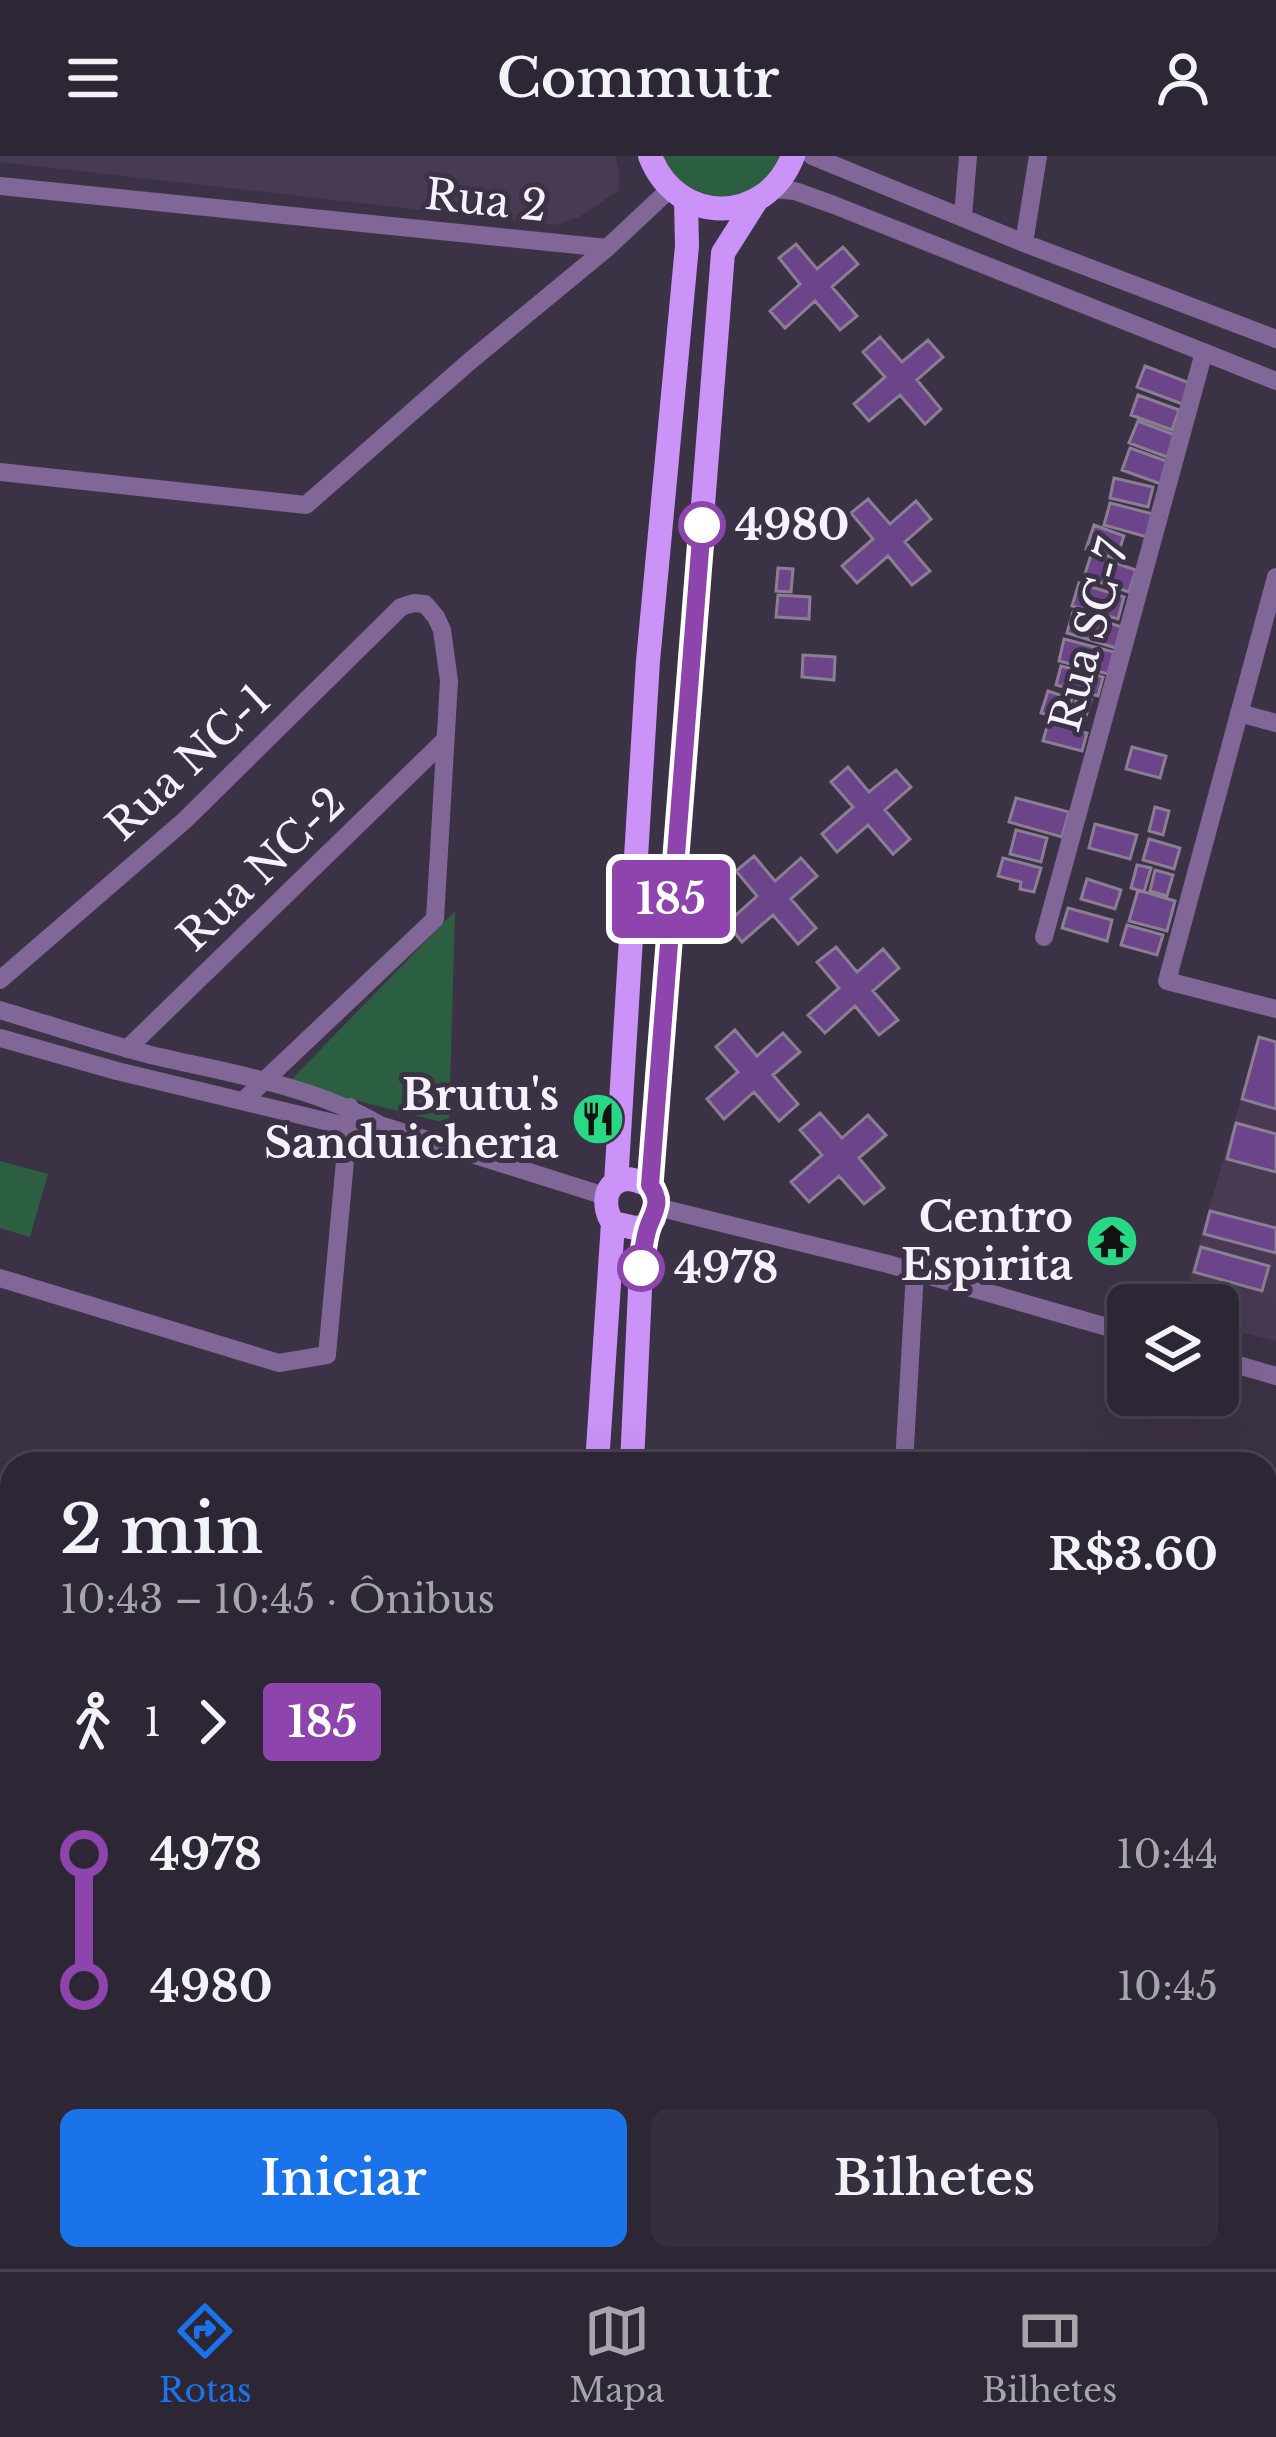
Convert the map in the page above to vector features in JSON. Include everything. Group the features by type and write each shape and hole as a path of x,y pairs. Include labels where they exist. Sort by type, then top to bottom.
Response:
{"main road":[{"path":"650,156 656,171 678,194 721,209 764,195"},
{"path":"633,1452 641,1268 652,1206 724,253 764,195 784,176 793,156"},
{"path":"652,1206 635,1228 613,1222 605,1212 611,1189 648,661 687,246 678,194"},
{"path":"648,661 665,730 686,732"},
{"path":"640,779 653,765 670,773 671,805 678,816"},
{"path":"611,1189 628,1179 652,1206"},
{"path":"598,1452 613,1222"}],"street":[{"path":"812,156 1276,339"},
{"path":"963,216 968,156"},
{"path":"1024,243 1038,156"},
{"name":"Rua 2","path":"0,186 607,248"},
{"path":"764,195 795,191 834,205 1276,381"},
{"path":"0,472 306,506 470,361 678,194"},
{"name":"Rua SC-7","path":"1044,937 1204,352"},
{"path":"1276,577 1167,981 1276,1009"},
{"name":"Rua NC-1","path":"0,980 185,820 400,607 414,603 425,604 442,630 449,680 445,740"},
{"path":"1239,713 1276,723"},
{"path":"244,1100 435,919 445,740"},
{"name":"Rua NC-2","path":"127,1049 445,740"},
{"path":"0,1010 127,1049 262,1082 348,1117"},
{"path":"0,1038 244,1100 348,1117 611,1189"},
{"path":"0,1278 279,1363 327,1355 348,1117"},
{"path":"652,1206 915,1272 1107,1327"},
{"path":"905,1452 915,1272"},
{"path":"1239,1365 1276,1376"}],"shaded area":[{"path":"0,156 615,156 619,190 579,217 555,225 0,162"},
{"path":"1259,1037 1276,1042 1276,1341 1239,1332 1239,1284 1187,1284"}],"green space":[{"path":"661,156 782,156 772,175 744,195 709,197 678,181"},
{"path":"455,911 449,1124 288,1083"},
{"path":"0,1161 48,1174 30,1237 0,1228"}],"building":[{"path":"796,244 817,269 843,247 858,264 832,287 857,316 840,330 815,301 785,328 770,311 800,284 779,258"},
{"path":"880,337 902,362 928,340 943,357 917,380 941,409 925,424 900,395 869,421 854,404 885,377 863,352"},
{"path":"1145,366 1192,384 1185,405 1137,387"},
{"path":"1138,395 1179,410 1172,430 1131,415"},
{"path":"1138,421 1175,435 1167,457 1129,443"},
{"path":"1130,448 1169,462 1161,484 1122,470"},
{"path":"1114,478 1153,487 1148,507 1110,498"},
{"path":"868,499 890,524 916,501 931,519 905,542 930,571 912,585 888,556 857,583 842,566 873,539 851,513"},
{"path":"1110,503 1153,514 1147,537 1104,525"},
{"path":"1094,525 1124,536 1116,559 1086,549"},
{"path":"1091,555 1136,570 1129,592 1084,577"},
{"path":"778,568 793,569 791,592 776,591"},
{"path":"1079,583 1124,597 1118,619 1072,606"},
{"path":"778,595 810,597 809,619 776,617"},
{"path":"1073,612 1122,627 1116,648 1067,633"},
{"path":"1064,639 1114,652 1108,674 1059,661"},
{"path":"803,655 835,657 834,680 802,677"},
{"path":"1061,666 1103,677 1098,696 1056,685"},
{"path":"1048,691 1072,699 1065,720 1041,713"},
{"path":"1077,696 1091,700 1083,726 1070,722"},
{"path":"1048,723 1087,733 1082,751 1043,741"},
{"path":"1132,747 1166,756 1160,778 1126,769"},
{"path":"848,767 869,792 896,770 911,787 885,810 910,839 893,854 868,825 837,852 822,834 853,807 831,782"},
{"path":"1016,798 1069,812 1062,837 1009,822"},
{"path":"1155,807 1169,811 1163,835 1149,831"},
{"path":"1095,824 1137,835 1130,859 1089,848"},
{"path":"1016,830 1047,838 1041,862 1010,854"},
{"path":"1149,839 1180,848 1174,869 1143,860"},
{"path":"754,856 775,881 801,858 817,876 791,899 816,928 798,944 773,915 742,942 727,923 757,896 736,871"},
{"path":"1003,858 1041,868 1034,892 1020,889 1021,882 998,876"},
{"path":"1137,865 1151,868 1144,892 1131,888"},
{"path":"1155,870 1173,875 1167,896 1150,891"},
{"path":"1087,879 1121,890 1115,909 1081,899"},
{"path":"1138,890 1175,901 1167,931 1129,921"},
{"path":"1068,908 1112,920 1107,941 1062,928"},
{"path":"1127,925 1163,935 1157,955 1121,945"},
{"path":"836,947 857,972 883,949 899,968 873,991 898,1020 879,1035 855,1006 825,1033 808,1015 839,988 817,962"},
{"path":"735,1030 757,1056 783,1033 800,1052 773,1075 798,1104 779,1121 754,1092 724,1119 707,1099 738,1072 716,1047"},
{"path":"1259,1037 1276,1042 1276,1109 1242,1099"},
{"path":"589,1100 609,1102 608,1137 589,1140"},
{"path":"820,1113 842,1138 868,1115 886,1135 859,1158 884,1188 864,1204 839,1176 809,1202 791,1182 822,1155 800,1130"},
{"path":"1236,1123 1276,1134 1276,1172 1227,1159"},
{"path":"1210,1211 1276,1228 1276,1253 1204,1234"},
{"path":"1201,1247 1269,1266 1262,1291 1194,1272"}],"bus line":[{"name":"185","path":"641,1268 658,1198 650,1185 702,525"}],"place":[{"name":"4980","path":"702,525"},
{"name":"Brutu's Sanduicheria","path":"598,1119"},
{"name":"Centro Espirita","path":"1112,1241"},
{"name":"4978","path":"641,1268"}]}
